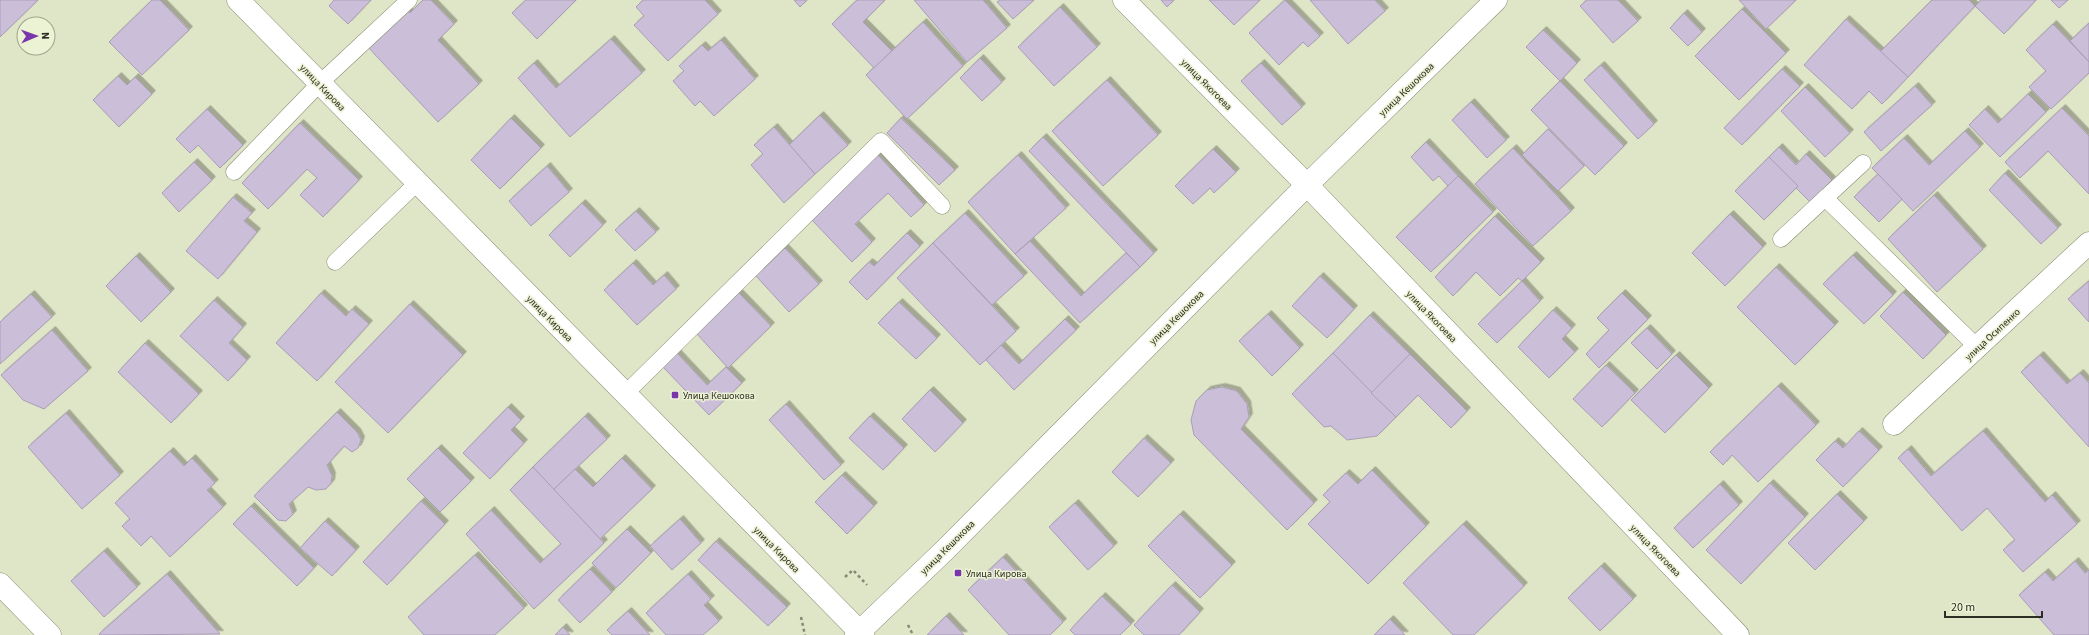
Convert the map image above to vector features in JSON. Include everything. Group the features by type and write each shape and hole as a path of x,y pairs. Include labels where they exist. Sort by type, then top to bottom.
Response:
{"street":[{"name":"улица Кирова","path":"238,0 860,634"},
{"name":"улица Яхогоева","path":"1124,0 1307,185 1738,635"},
{"name":"улица Кешокова","path":"860,634 1307,185 1496,0"},
{"name":"улица Осипенко","path":"1894,424 2089,243"},
{"path":"0,584 50,635"}],"lane":[{"path":"234,172 320,83 409,0"},
{"path":"625,394 881,141 942,206"},
{"path":"1781,239 1863,163"},
{"path":"335,262 417,183"},
{"path":"1825,198 1977,347"}],"path":[{"path":"844,578 853,570 869,586"},
{"path":"800,617 805,635"},
{"path":"904,619 913,632 913,635"}],"building":[{"path":"0,0 38,0 22,16 16,16 16,21 0,37"},
{"path":"152,0 160,0 189,30 142,75 109,42"},
{"path":"334,0 371,0 348,24 329,6"},
{"path":"423,0 431,0 454,24 438,40 479,84 438,122 366,45 406,8 410,13"},
{"path":"526,0 576,0 537,39 512,13"},
{"path":"643,0 705,0 718,14 668,61 634,25 644,16 636,7"},
{"path":"794,0 807,0 800,7"},
{"path":"857,0 885,0 863,22 892,51 874,68 832,24"},
{"path":"914,0 983,0 1007,28 967,62"},
{"path":"1000,0 1034,0 1013,19 997,2"},
{"path":"1161,0 1174,0 1167,7"},
{"path":"1209,0 1260,0 1234,25"},
{"path":"1285,0 1320,36 1308,47 1303,42 1279,65 1249,33"},
{"path":"1310,0 1375,0 1385,11 1348,44"},
{"path":"1587,0 1618,0 1638,21 1613,43 1580,6"},
{"path":"1739,0 1796,0 1766,29"},
{"path":"1932,0 1969,0 1975,6 1908,77 1880,52"},
{"path":"1981,0 2036,0 2004,34 1975,6"},
{"path":"2051,0 2068,0 2059,8"},
{"path":"1060,7 1097,47 1054,86 1018,47"},
{"path":"1742,9 1786,53 1739,100 1695,56"},
{"path":"1684,13 1702,32 1688,46 1670,28"},
{"path":"1846,19 1908,77 1882,104 1869,91 1852,109 1804,65"},
{"path":"923,22 963,66 907,119 866,75"},
{"path":"2089,23 2089,62 2070,41"},
{"path":"2053,24 2089,62 2089,73 2051,109 2029,87 2046,71 2026,50"},
{"path":"1543,30 1577,63 1560,81 1526,47"},
{"path":"611,39 642,73 570,137 518,78 534,63 556,88"},
{"path":"721,40 755,79 714,116 700,101 695,106 673,81 684,71 679,66 702,45 708,51"},
{"path":"980,58 1002,82 982,101 960,78"},
{"path":"1261,63 1302,107 1282,125 1241,81"},
{"path":"1601,65 1654,124 1638,139 1584,80"},
{"path":"1782,69 1800,86 1742,145 1724,128"},
{"path":"118,76 127,85 135,77 152,94 119,127 93,100"},
{"path":"1107,80 1158,135 1103,186 1052,131"},
{"path":"1560,81 1624,146 1595,175 1531,110"},
{"path":"1915,86 1932,105 1881,151 1864,132"},
{"path":"1805,87 1850,133 1825,157 1781,111"},
{"path":"2028,94 2046,112 2000,157 1969,125 1985,109 1998,123"},
{"path":"1471,102 1506,140 1487,158 1452,120"},
{"path":"2062,108 2089,136 2089,194 2048,151 2020,178 2005,162"},
{"path":"207,109 243,145 220,168 198,145 190,153 176,139"},
{"path":"820,115 848,145 815,174 789,145"},
{"path":"511,118 541,148 500,189 471,160"},
{"path":"901,118 955,170 939,185 887,133"},
{"path":"300,123 359,180 323,217 300,195 317,178 307,169 268,209 242,183"},
{"path":"774,127 815,174 784,203 751,165 763,154 754,145"},
{"path":"1548,129 1584,166 1558,191 1522,155"},
{"path":"1965,131 1980,147 1913,211 1872,168 1904,138 1929,165"},
{"path":"1043,137 1154,253 1140,267 1029,151"},
{"path":"1426,142 1458,176 1448,186 1439,176 1433,181 1411,157"},
{"path":"1779,147 1796,165 1806,154 1832,180 1810,202 1796,188 1798,186 1769,157"},
{"path":"1513,148 1571,211 1533,246 1475,184"},
{"path":"1213,149 1236,172 1214,193 1210,188 1193,204 1175,186"},
{"path":"878,155 924,205 911,217 888,193 855,224 872,242 852,262 811,219"},
{"path":"1018,155 1066,208 1015,254 968,202"},
{"path":"1769,157 1798,186 1764,220 1735,191"},
{"path":"194,162 212,180 179,212 162,193"},
{"path":"547,166 569,192 531,226 509,201"},
{"path":"2005,173 2058,228 2041,244 1989,190"},
{"path":"1878,174 1902,199 1879,222 1854,197"},
{"path":"1458,176 1493,212 1431,272 1396,237"},
{"path":"1934,195 1983,249 1937,292 1888,239"},
{"path":"233,197 252,213 244,221 257,232 218,279 186,251"},
{"path":"582,203 603,225 570,257 549,235"},
{"path":"636,211 656,232 635,251 615,230"},
{"path":"965,213 1024,276 992,305 933,243"},
{"path":"1730,214 1763,247 1725,286 1692,253"},
{"path":"1495,216 1541,262 1522,281 1518,278 1500,296 1476,272 1453,296 1435,277"},
{"path":"907,233 920,246 867,300 849,282 869,262 874,266"},
{"path":"1030,241 1081,296 1126,253 1140,267 1080,323 1015,254"},
{"path":"933,243 1016,331 980,365 897,278"},
{"path":"785,248 819,284 789,312 756,276"},
{"path":"1853,255 1893,295 1864,324 1823,284"},
{"path":"136,256 171,292 141,322 106,286"},
{"path":"633,263 653,285 664,275 676,289 637,325 604,290"},
{"path":"1776,267 1835,325 1795,365 1737,307"},
{"path":"1320,276 1354,309 1327,338 1292,306"},
{"path":"1522,281 1540,301 1497,343 1478,324"},
{"path":"2089,281 2089,322 2068,299"},
{"path":"1903,292 1946,335 1923,359 1880,316"},
{"path":"321,293 346,316 352,309 369,324 317,381 276,343"},
{"path":"739,293 771,326 728,368 697,334"},
{"path":"1622,293 1648,319 1599,368 1586,354 1609,330 1597,318"},
{"path":"31,294 52,317 0,364 0,322"},
{"path":"214,300 243,327 229,343 247,360 228,381 180,336"},
{"path":"899,302 937,338 916,359 878,323"},
{"path":"410,304 463,355 388,433 335,382"},
{"path":"1553,310 1572,328 1562,339 1575,352 1549,378 1518,347"},
{"path":"1268,314 1300,348 1272,376 1239,341"},
{"path":"1370,315 1410,354 1371,393 1333,353"},
{"path":"1065,319 1076,330 1014,390 986,360 1001,345 1019,364"},
{"path":"1647,328 1672,354 1657,369 1631,343"},
{"path":"52,330 88,371 44,409 23,400 1,375"},
{"path":"145,343 199,394 171,423 118,372"},
{"path":"677,353 707,385 726,367 742,383 709,415 663,367"},
{"path":"1333,353 1396,417 1377,436 1347,440 1331,426 1324,427 1292,394"},
{"path":"1410,354 1467,411 1451,428 1418,395 1396,417 1371,393"},
{"path":"1676,355 1709,388 1665,433 1631,400"},
{"path":"2040,355 2067,384 2080,373 2089,383 2089,447 2021,372"},
{"path":"1606,365 1635,393 1602,427 1573,399"},
{"path":"1778,386 1816,425 1758,482 1732,455 1723,465 1710,452"},
{"path":"1222,387 1237,391 1247,404 1249,417 1241,429 1314,503 1287,530 1194,435 1191,420 1196,401 1207,390"},
{"path":"930,390 963,423 935,452 902,419"},
{"path":"786,404 841,465 824,480 769,420"},
{"path":"508,407 521,420 511,430 524,443 490,479 463,453"},
{"path":"337,412 357,432 361,440 358,448 352,452 344,446 327,465 332,476 331,483 326,489 316,490 308,487 289,504 293,514 286,521 278,520 254,496"},
{"path":"66,413 120,475 82,509 28,447"},
{"path":"585,416 607,439 553,490 533,467"},
{"path":"870,416 904,448 883,470 849,438"},
{"path":"1859,431 1879,450 1843,487 1816,460 1835,441 1843,448"},
{"path":"1983,431 2045,502 2052,495 2077,524 2023,572 2003,550 2015,540 1987,508 1962,531 1898,458 1908,449 1931,476"},
{"path":"1144,438 1171,463 1138,497 1112,472"},
{"path":"438,448 471,481 440,512 407,479"},
{"path":"170,451 184,466 192,458 215,483 207,490 223,507 170,557 151,536 141,546 122,526 130,519 115,503"},
{"path":"622,458 652,489 600,539 553,490 575,469 593,487"},
{"path":"533,467 604,543 534,609 466,534 491,510 540,563 561,544 510,490"},
{"path":"1372,470 1426,526 1368,584 1308,524 1330,502 1323,495 1346,473 1358,484"},
{"path":"842,475 874,506 847,534 815,502"},
{"path":"1770,483 1805,517 1741,584 1706,550"},
{"path":"1720,484 1739,505 1693,548 1674,528"},
{"path":"1837,494 1864,521 1815,570 1788,543"},
{"path":"421,501 445,524 387,585 363,562"},
{"path":"1075,503 1114,546 1088,570 1049,527"},
{"path":"251,506 314,568 297,586 233,524"},
{"path":"1180,514 1232,565 1200,598 1148,546"},
{"path":"680,519 701,543 672,570 650,546"},
{"path":"325,521 356,550 332,576 300,548"},
{"path":"1463,524 1524,586 1474,635 1453,635 1403,583"},
{"path":"627,529 651,553 616,588 592,563"},
{"path":"716,541 787,607 768,626 698,560"},
{"path":"104,551 137,587 104,617 71,581"},
{"path":"475,555 524,608 495,635 424,635 408,617"},
{"path":"1003,557 1063,622 1050,635 1009,635 968,590"},
{"path":"2075,561 2085,573 2089,570 2089,635 2054,635 2019,595 2045,572 2053,581"},
{"path":"1601,566 1633,599 1600,631 1568,598"},
{"path":"590,569 612,592 580,623 558,600"},
{"path":"167,574 220,634 99,634"},
{"path":"688,574 711,599 704,605 719,621 703,635 666,635 646,613"},
{"path":"1172,585 1200,612 1179,635 1144,635 1134,625"},
{"path":"1102,596 1131,624 1120,635 1075,635 1070,630"},
{"path":"628,611 650,635 612,635 607,630"},
{"path":"946,616 964,635 927,635"},
{"path":"1390,619 1405,635 1374,635"},
{"path":"563,627 570,635 555,635"}],"place":[{"name":"Улица Кешокова","path":"675,395"},
{"name":"Улица Кирова","path":"958,573"}]}
